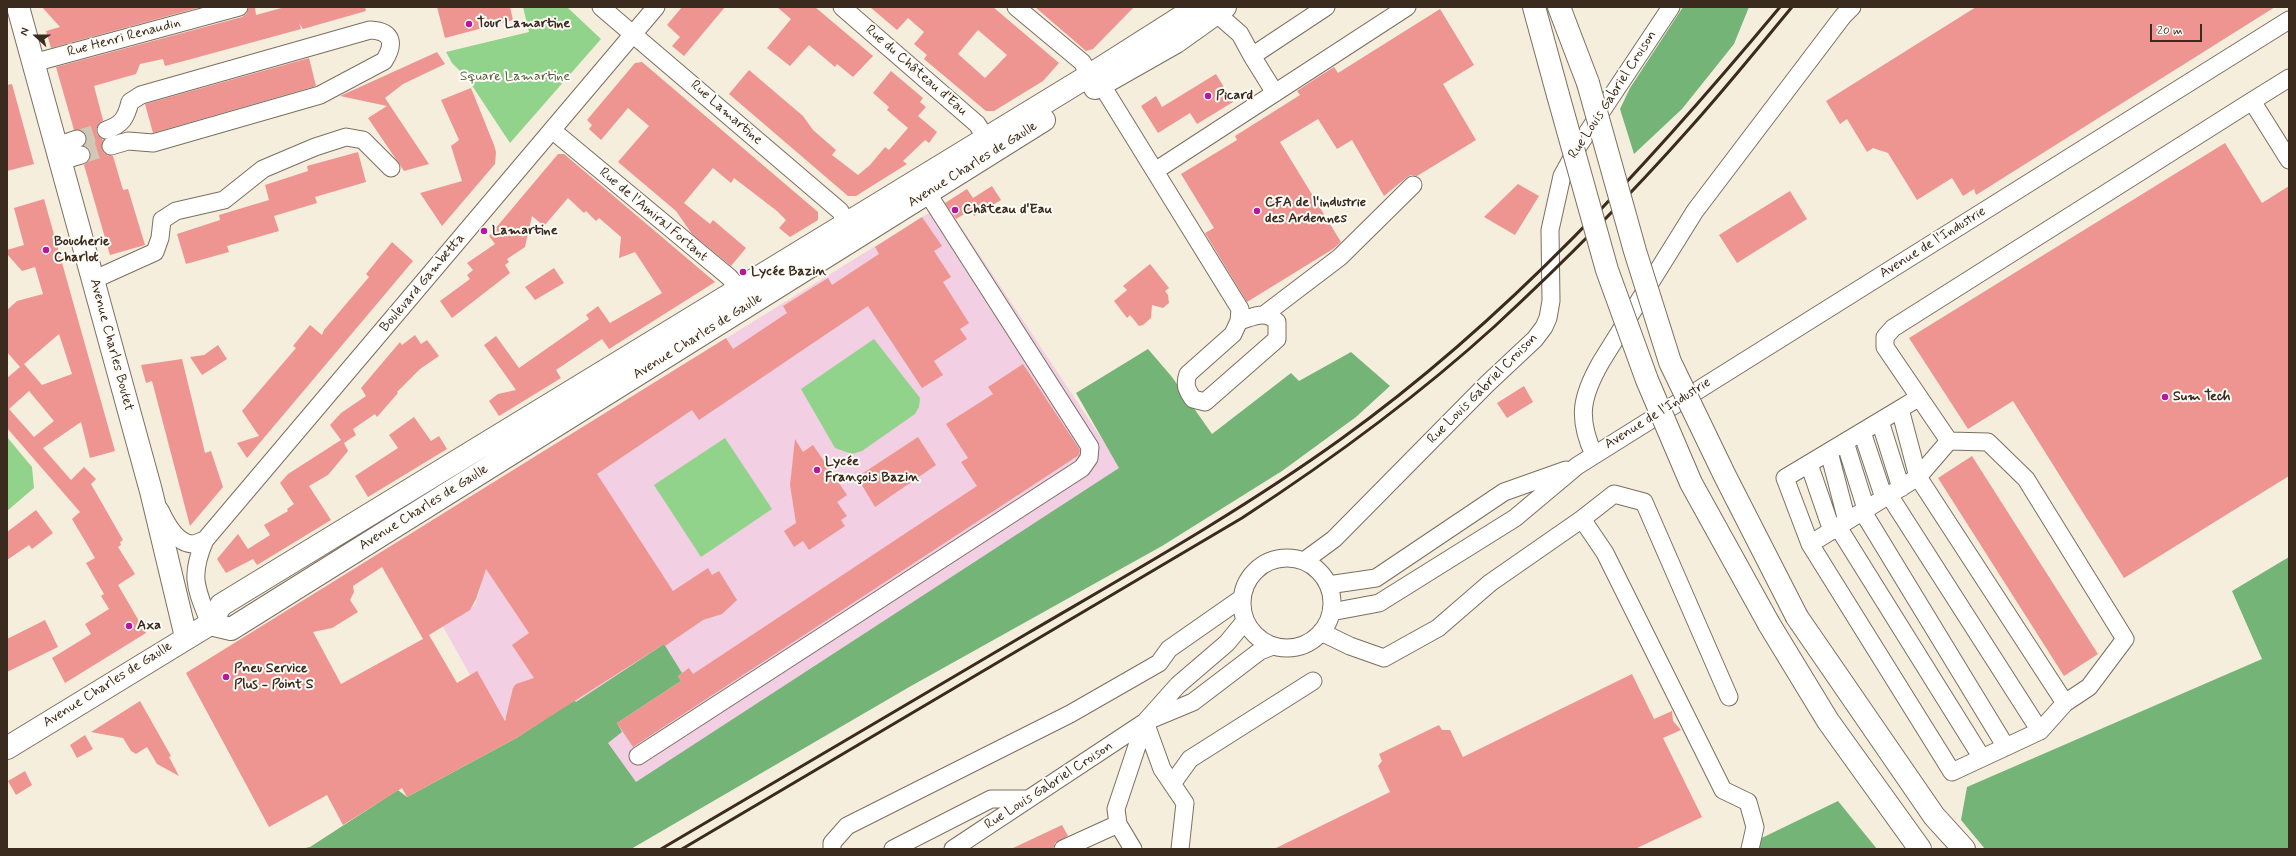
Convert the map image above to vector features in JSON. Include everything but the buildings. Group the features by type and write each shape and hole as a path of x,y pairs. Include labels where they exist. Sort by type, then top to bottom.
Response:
{"main road":[{"path":"1534,7 1607,270 1647,380 1691,483 1769,624 1828,721 1920,849"},
{"path":"1559,7 1588,84"},
{"path":"1571,7 1588,84 1635,251 1670,362 1725,476 1797,617 1934,816 1964,849"},
{"name":"Avenue Charles Boutet","path":"22,10 33,63 151,491 186,637"},
{"name":"Avenue Charles de Gaulle","path":"7,748 186,637 210,624 221,605 409,491 745,296 1211,11"},
{"name":"Avenue Charles de Gaulle","path":"210,624 231,630 421,510 745,296 847,223 922,187 986,138 1096,80"},
{"path":"409,491 421,510"}],"street":[{"name":"Rue Henri Renaudin","path":"33,63 239,7"},
{"name":"Rue Lamartine","path":"602,7 840,211 847,223"},
{"name":"Boulevard Gambetta","path":"210,624 198,593 194,576 197,559 205,540 656,7"},
{"name":"Rue du Château d'Eau","path":"842,7 977,124 986,138"},
{"path":"1016,7 1082,62 1096,80 1155,171 1240,309 1238,321 1233,334 1188,374 1185,381 1186,389 1193,399 1205,402 1276,339 1277,322 1272,316 1265,314"},
{"path":"1252,56 1326,7"},
{"path":"1155,171 1407,7"},
{"name":"Rue Louis Gabriel Croison","path":"1304,561 1334,540 1487,384 1534,339 1544,327 1550,310 1551,301 1550,230 1562,176 1578,145 1671,7"},
{"path":"1594,455 1586,436 1583,410 1588,385 1601,362 1695,211 1763,119 1843,16 1852,7"},
{"path":"1211,11 1240,34 1275,93"},
{"name":"Avenue de l'Industrie","path":"1331,612 1379,603 1515,518 1577,466 1594,455 2289,20"},
{"path":"106,130 118,127 127,116 130,102 141,95 370,30 381,30 387,35 391,42 390,52 384,61 320,95 153,143 128,141 111,146"},
{"path":"1949,441 1918,398 1885,347 1886,337 1893,328 2289,78"},
{"path":"2252,102 2289,160"},
{"name":"Rue de l'Amiral Fortant","path":"552,130 745,296"},
{"path":"93,280 154,252 160,238 162,220 176,211 224,200 263,169 315,147 346,137 363,140 391,168"},
{"path":"58,153 79,147"},
{"path":"1238,321 1265,314 1340,257 1413,185"},
{"path":"638,756 1082,468 1089,458 1090,447 922,187"},
{"path":"1918,398 1785,478 1810,544 1952,772 2040,731 2065,704 2089,687 2124,639 2026,479 1988,442 1949,441"},
{"path":"1900,409 1918,477 2065,704"},
{"path":"1880,421 1891,494"},
{"path":"1862,432 1891,494 2040,731"},
{"path":"1810,544 1918,477 1949,441"},
{"path":"1845,442 1864,510 2006,747"},
{"path":"1829,452 1839,526"},
{"path":"1809,464 1839,526 1982,758"},
{"name":"Avenue de l'Industrie","path":"1328,585 1376,578 1504,492 1577,466"},
{"path":"151,491 164,519 177,536 192,544 205,540"},
{"path":"1321,632 1350,646 1384,658 1438,628 1490,583 1582,519 1614,494 1644,502 1729,697"},
{"path":"1582,519 1605,553 1723,790 1748,802 1755,827 1750,849"},
{"path":"1289,558 1304,561 1314,567 1328,585 1332,598 1331,612 1321,632 1312,641 1300,646 1286,648 1273,646 1257,636 1245,621 1241,606 1243,591 1250,577 1260,566 1274,560 1289,558"},
{"path":"832,849 832,843 847,826 1070,714 1159,663 1169,649 1242,598"},
{"name":"Rue Louis Gabriel Croison","path":"1146,722 1178,685 1227,643 1245,621"},
{"name":"Rue Louis Gabriel Croison","path":"953,849 1146,722 1193,702 1260,651 1273,646"},
{"path":"1172,784 1190,759 1313,681"},
{"path":"1146,722 1162,769 1185,803 1180,849"},
{"path":"1132,849 1118,824 1116,809 1146,722"},
{"path":"892,849 991,799 1028,799"},
{"path":"1063,849 1118,824"}],"shaded area":[{"name":"Lycée François Bazin","path":"945,203 1155,519 630,811 558,686 497,723 442,625 475,605 480,590 471,571 447,558 426,524"}],"green space":[{"name":"Square Lamartine","path":"523,7 567,7 601,39 510,143 467,78 452,63 446,52 529,32"},
{"path":"1683,7 1749,7 1734,44 1682,109 1634,154 1620,109 1630,88"},
{"path":"874,339 920,398 919,407 915,414 862,451 852,454 835,448 801,389"},
{"path":"1148,349 1172,377 1212,434 1291,373 1299,381 1351,352 1390,386 1356,417 1282,471 1162,546 911,686 631,849 301,849 310,847 398,790 407,797 518,737 574,700 576,702 664,644 682,673 678,676 681,681 617,723 622,732 608,743 636,782 1119,468 1076,393"},
{"path":"7,437 32,467 34,488 7,511"},
{"path":"725,438 772,509 701,557 654,485"},
{"path":"2289,557 2289,849 1985,849 1961,820 1967,787 2262,659 2232,591"},
{"path":"1838,801 1877,849 1739,849"}],"tunnel":[{"path":"77,139 106,130"},
{"path":"81,155 111,146"}],"railway":[{"path":"661,849 1187,540 1265,491 1341,439 1462,343 1519,291 1574,237 1680,124 1780,7"},
{"path":"682,849 1242,518 1308,474 1373,427 1435,378 1495,326 1595,230 1666,155 1792,7"}],"place":[{"name":"Tour Lamartine","path":"469,24"},
{"name":"Picard","path":"1208,96"},
{"name":"Château d'Eau","path":"955,210"},
{"name":"CFA de l'industrie des Ardennes","path":"1257,211"},
{"name":"Lamartine","path":"484,231"},
{"name":"Boucherie Charlot","path":"46,250"},
{"name":"Lycée Bazin","path":"743,272"},
{"name":"Sum Tech","path":"2165,397"},
{"name":"Lycée François Bazin","path":"817,470"},
{"name":"Axa","path":"129,626"},
{"name":"Pneu Service Plus - Point S","path":"226,677"}]}
